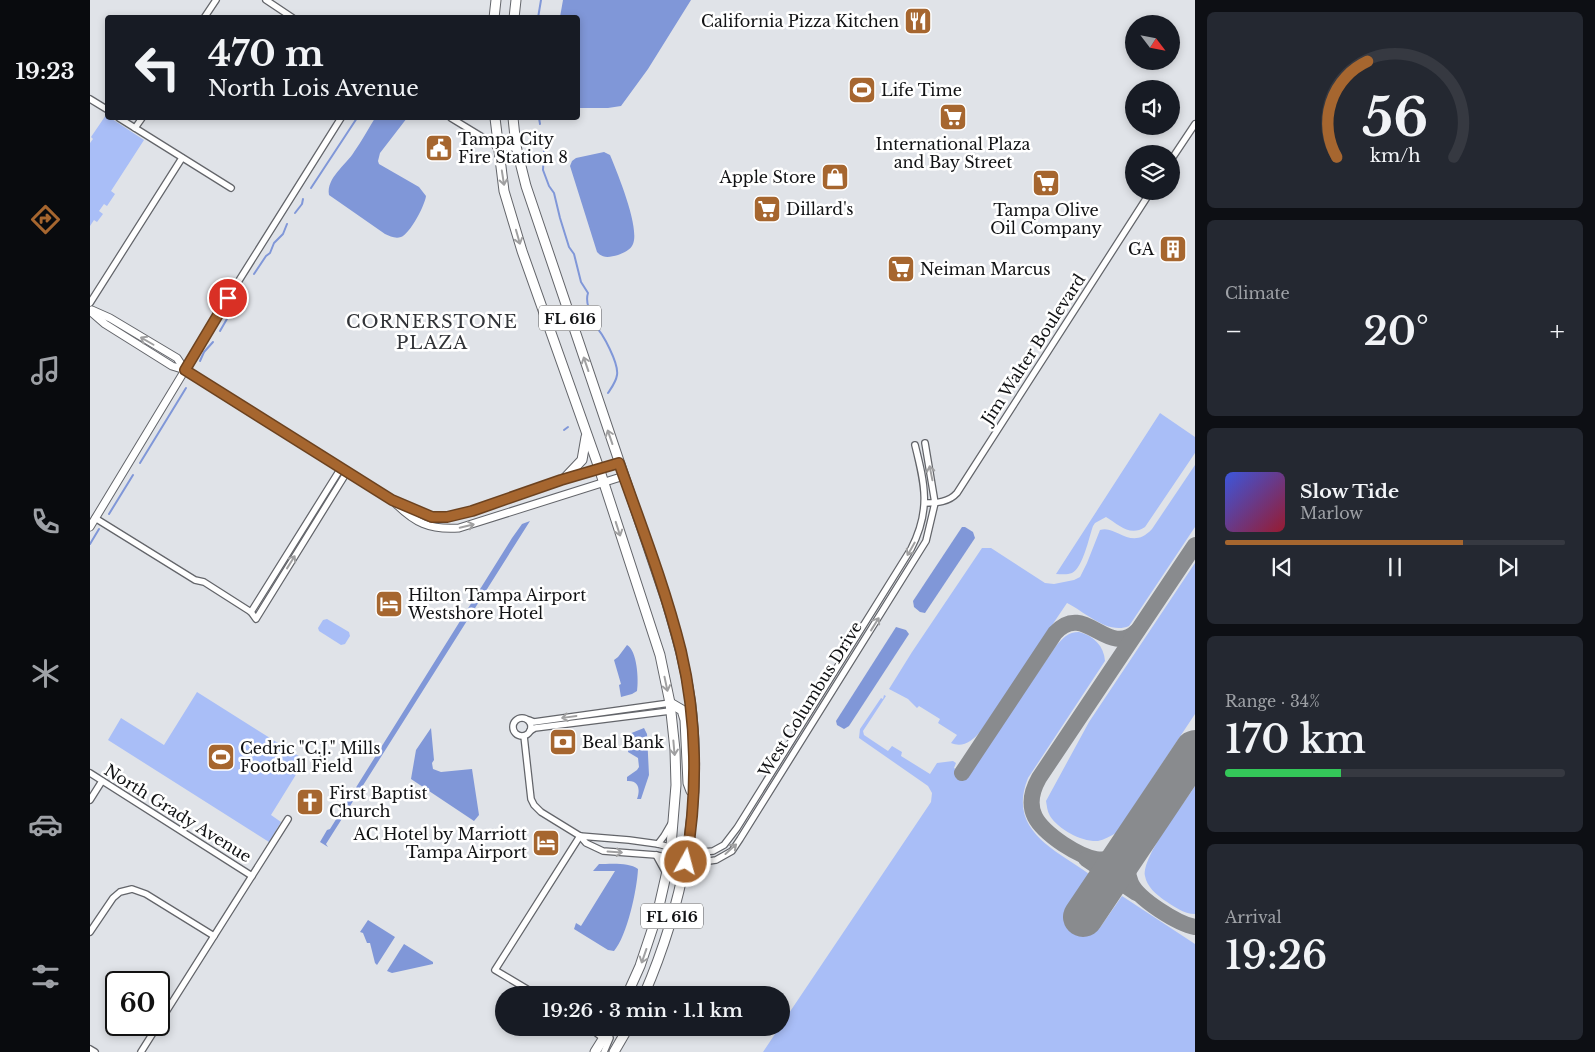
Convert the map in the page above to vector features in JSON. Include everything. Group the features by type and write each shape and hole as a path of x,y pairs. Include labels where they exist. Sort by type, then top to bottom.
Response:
{"main road":[{"path":"494,15 496,0"},
{"path":"514,15 516,0"},
{"name":"FL 616","path":"494,120 504,191 522,251 599,468 660,655 670,707 675,768 672,847 664,893 652,933 631,986"},
{"name":"FL 616","path":"513,120 516,146 526,186 666,600 681,651 692,714 694,776 688,852 667,934 647,986"},
{"path":"498,146 516,146"},
{"path":"564,479 582,460 587,434"},
{"path":"670,707 682,710 685,720 688,783 693,796"},
{"path":"595,1052 603,1036"},
{"path":"614,1052 624,1036"}],"street":[{"path":"206,15 216,0"},
{"path":"266,0 288,15"},
{"path":"90,99 105,108"},
{"path":"121,120 232,188"},
{"path":"135,128 141,120"},
{"path":"90,527 228,298 340,120"},
{"path":"454,120 498,146"},
{"path":"1180,146 1195,124"},
{"path":"90,303 182,158"},
{"name":"Jim Walter Boulevard","path":"925,503 935,503 952,498 1145,200"},
{"path":"90,310 105,324 172,366 185,370 392,500 432,517 447,517 472,511 564,479 619,463"},
{"path":"925,443 935,503"},
{"name":"West Columbus Drive","path":"580,836 658,844 688,852 713,851 724,844 737,828 920,532 925,503 922,473 915,445"},
{"path":"251,612 316,508 344,470"},
{"path":"95,518 195,580 204,582 251,612 256,618 322,512 344,470"},
{"path":"392,500 408,516 427,525 447,529 459,528 624,476"},
{"name":"West Columbus Drive","path":"524,736 531,799 534,805 541,812 580,836 586,844 603,851 656,855 686,862 716,860 732,851 919,554 928,534 935,503"},
{"path":"316,508 322,512"},
{"path":"275,574 281,578"},
{"path":"670,707 599,720 535,728 524,736 515,733 513,723 520,717 534,722 592,714 670,707"},
{"path":"592,714 599,720"},
{"path":"529,720 531,725 530,731"},
{"name":"North Grady Avenue","path":"90,773 252,876"},
{"path":"90,800 102,781"},
{"path":"658,844 674,818"},
{"path":"170,1005 288,819"},
{"path":"522,986 495,970 580,836"},
{"path":"656,855 667,875"},
{"path":"90,932 113,898 120,892 132,889 146,894 214,936"},
{"path":"140,1052 150,1036"},
{"path":"604,1052 610,1038 609,1036"},
{"path":"90,1049 95,1052"}],"shaded area":[{"path":"563,0 691,0 648,69 621,106 608,108 580,108 580,15 560,15"},
{"path":"105,116 105,120 114,120 144,140 111,191 115,194 107,206 104,204 99,211 103,214 97,222 94,220 90,226 90,143 93,139 91,137"},
{"path":"374,120 405,120 380,153 378,161 379,164 419,187 426,196 413,225 405,235 399,238 385,234 329,195 333,177 360,144"},
{"path":"604,152 610,155 622,186 631,213 634,236 633,244 629,250 609,257 604,257 597,252 570,166 576,158"},
{"path":"1160,413 1195,437 1195,453 1145,527 1134,531 1125,529 1106,517 1093,526 1082,559 1076,570 1070,574 1056,574"},
{"path":"1195,465 1195,527 1129,626 1121,628 1105,625 1067,603 980,732 970,741 963,744 951,743 957,735 938,723 940,719 919,706 917,708 908,699 889,689 982,548 991,548 1045,583 1054,584 1074,580 1080,577 1100,530 1106,529 1131,538 1144,535 1152,529"},
{"path":"530,521 326,844 328,847 320,842 327,830 330,829 512,538 522,524"},
{"path":"962,527 973,532 975,538 925,613 920,612 914,607 913,601"},
{"path":"1195,563 1195,714 1116,833 1098,841 1092,841 1071,834 1059,826 1050,816 1046,801 1089,722"},
{"path":"327,619 349,632 350,636 345,644 341,645 319,631 318,628 323,620"},
{"path":"896,627 906,630 909,634 849,726 844,729 837,725 836,721"},
{"path":"1075,632 1094,639 1103,651 1105,661 1028,778 1023,796 1024,811 1029,825 1038,836 1062,856 1089,874 1067,907 1099,929 1122,896 1195,944 1195,1052 763,1052 774,1036 790,1036 790,1012 931,802 932,793 928,786 859,738 860,729 881,698 883,699 884,695 886,696 863,731 864,735 888,751 892,746 902,752 901,756 930,774 937,763 953,761 956,763 954,768 967,776 1056,646 1063,638"},
{"path":"627,645 635,659 638,680 637,691 621,697 619,685 621,684 614,660"},
{"path":"197,692 305,760 271,815 281,822 269,842 108,740 121,718 164,745"},
{"path":"431,728 433,769 441,772 472,769 479,815 474,821 411,779 416,750"},
{"path":"644,728 647,734 649,775 641,799 637,799 639,790 637,784 627,781 627,777 639,767 638,758 628,752 629,734"},
{"path":"1195,786 1195,914 1187,913 1161,898 1150,887 1145,876 1146,867 1156,844"},
{"path":"599,864 625,864 638,869 636,889 627,924 614,951 608,950 574,929 576,923 581,926 615,871 593,871"},
{"path":"368,920 395,937 377,965 370,943 367,943 363,933 360,932"},
{"path":"404,944 433,962 433,964 392,973 387,971"}],"waterway":[{"path":"538,15 541,0"},
{"path":"311,188 356,120"},
{"path":"539,120 540,124"},
{"path":"544,151 543,170 554,193 560,218 569,247 574,254 581,282 588,293 587,300 596,321 595,326 606,342 616,364 616,378 608,393"},
{"path":"295,213 302,204 303,199"},
{"path":"254,274 270,253 274,243 283,234 287,224"},
{"path":"220,331 239,298"},
{"path":"200,361 204,352 213,342"},
{"path":"140,463 186,388"},
{"path":"564,430 568,427"},
{"path":"109,514 133,475"},
{"path":"90,544 99,529"}],"taxiway":[{"path":"1129,848 1112,858 1104,859 1088,857 1071,849 1046,831 1035,817 1032,808 1034,789 1039,778 1195,545"},
{"path":"962,773 1055,633 1066,625 1076,623 1086,625 1116,638 1126,638 1137,631"},
{"path":"1159,807 1195,755"},
{"path":"1129,848 1128,874 1135,889 1159,910 1195,927"},
{"path":"1086,859 1136,893"}],"runway":[{"path":"1083,917 1195,750"}],"place":[{"name":"California Pizza Kitchen","path":"918,21"},
{"name":"Life Time","path":"862,90"},
{"name":"International Plaza and Bay Street","path":"953,117"},
{"name":"Tampa City Fire Station 8","path":"439,148"},
{"name":"Apple Store","path":"835,177"},
{"name":"Tampa Olive Oil Company","path":"1046,183"},
{"name":"Dillard's","path":"767,209"},
{"name":"GA","path":"1173,249"},
{"name":"Neiman Marcus","path":"901,269"},
{"name":"Hilton Tampa Airport Westshore Hotel","path":"389,604"},
{"name":"Beal Bank","path":"563,742"},
{"name":"Cedric \"C.J.\" Mills Football Field","path":"221,757"},
{"name":"First Baptist Church","path":"310,802"},
{"name":"AC Hotel by Marriott Tampa Airport","path":"546,843"}],"district":[{"name":"CORNERSTONE PLAZA","path":"432,332"}],"route":[{"path":"228,298 185,370 392,500 432,517 447,517 472,511 561,480 619,463 666,600 681,651 688,687 692,714 694,776 686,862"}]}
